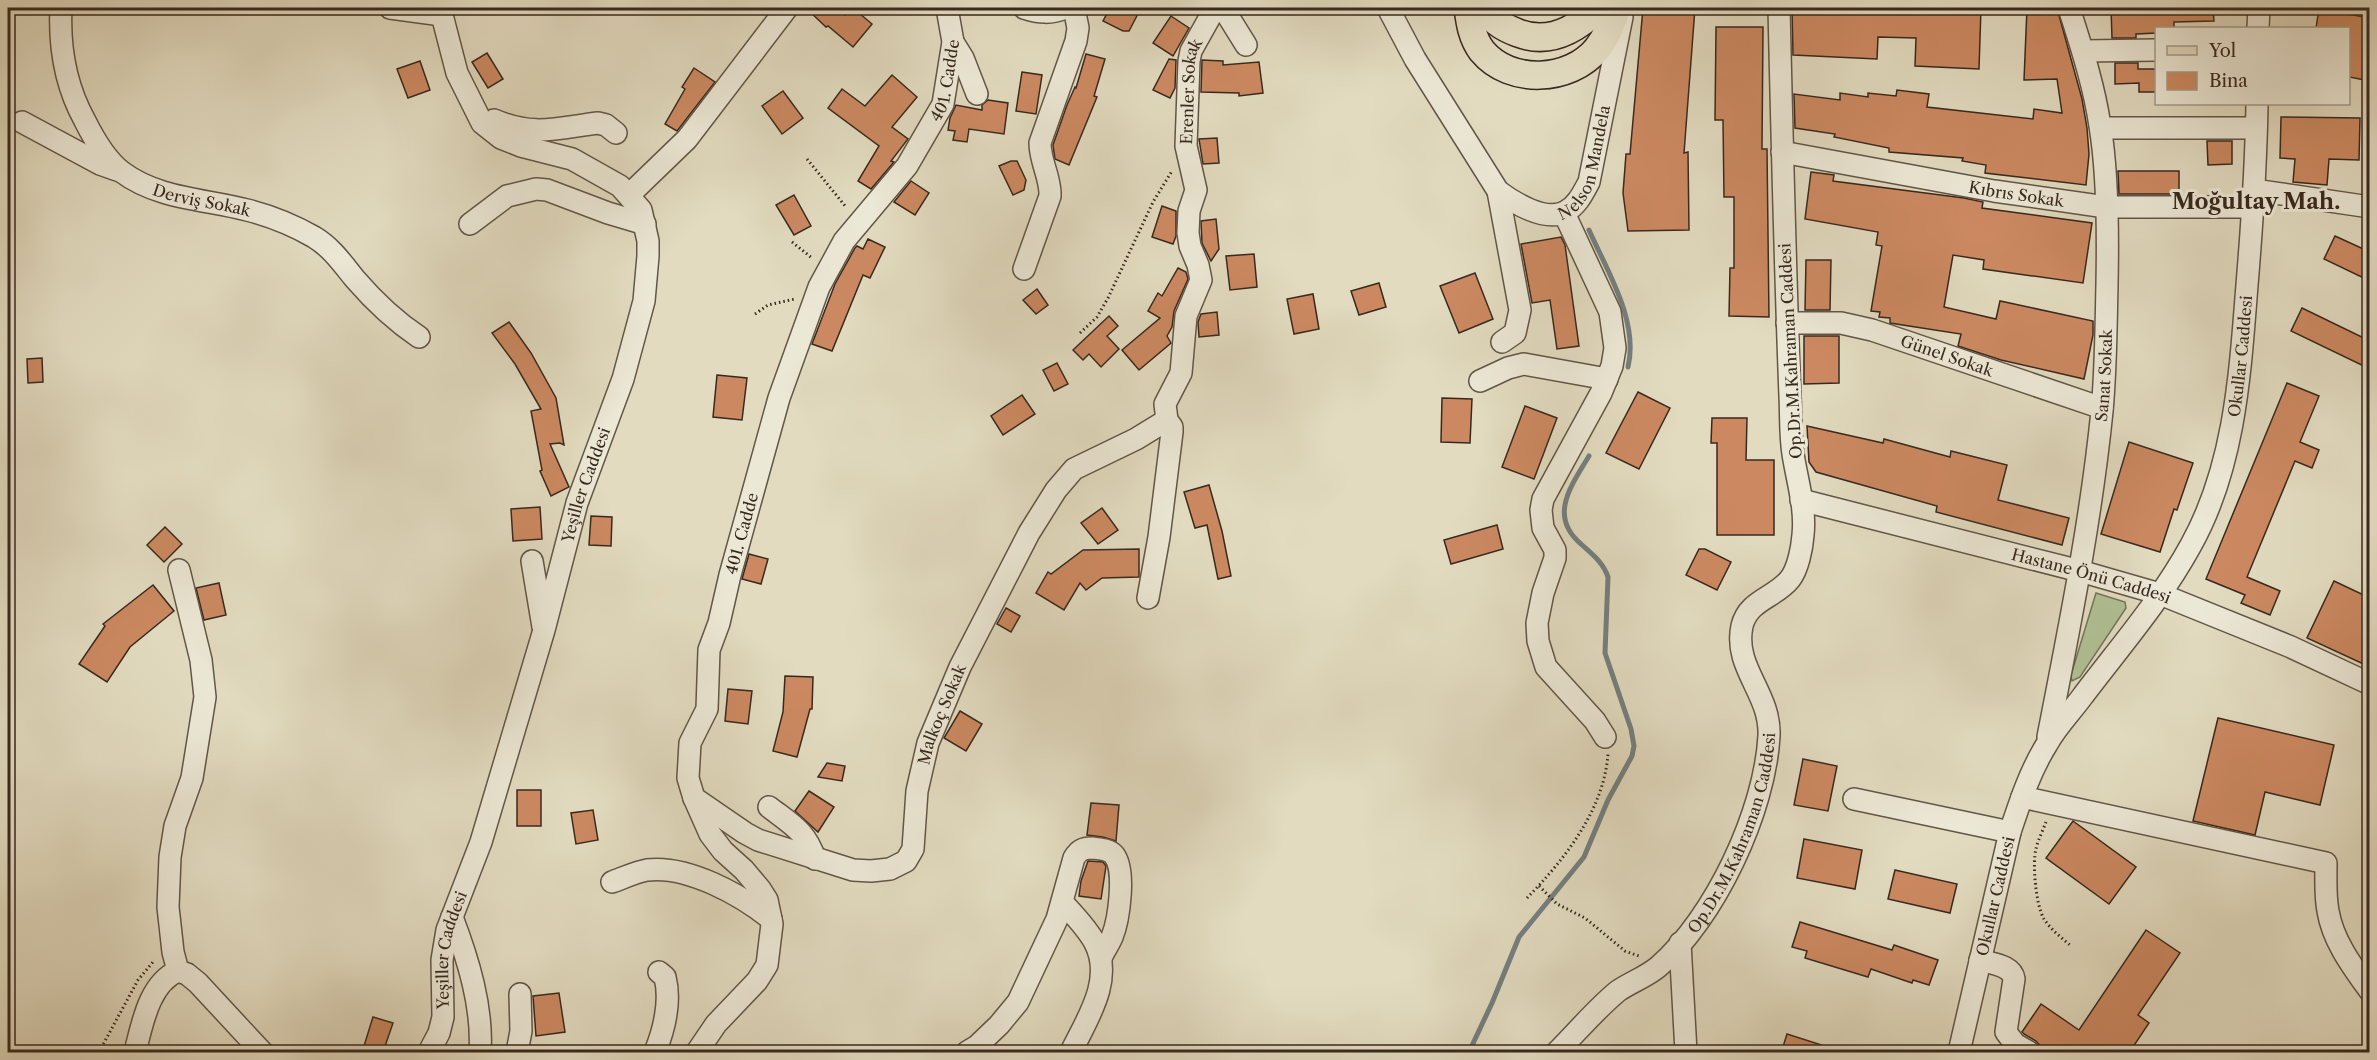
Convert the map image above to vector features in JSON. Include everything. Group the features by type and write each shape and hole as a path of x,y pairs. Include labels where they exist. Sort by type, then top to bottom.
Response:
{"main road":[{"path":"1468,8 1473,33 1482,51 1493,62 1504,68 1533,75 1555,73 1572,68 1587,59 1606,36 1617,8"},
{"path":"1485,8 1497,23 1511,31 1528,37 1547,38 1577,26 1598,8"}],"street":[{"name":"Derviş Sokak","path":"61,8 62,49 67,81 91,134 121,171 157,190 248,210 284,221 314,237 337,255 356,280 391,316 419,337"},
{"path":"390,8 440,11"},
{"path":"629,195 687,139 787,8"},
{"name":"401. Cadde","path":"697,1053 716,1024 757,981 767,965 771,943 771,919 767,900 744,870 723,851 710,834 688,778 690,743 707,709 709,650 720,623 730,575 779,398 825,275 844,241 907,166 943,104 953,42 947,8"},
{"path":"1024,8 1035,12 1054,12 1065,8"},
{"path":"1024,269 1050,196 1050,187 1040,153 1041,143 1076,40 1078,28 1074,8"},
{"name":"Erenler Sokak","path":"1148,598 1160,537 1172,437 1172,426 1167,420 1165,404 1182,367 1186,316 1201,280 1188,233 1189,211 1196,190 1186,146 1191,51 1215,8"},
{"path":"1223,8 1245,45"},
{"name":"Nelson Mandela","path":"1388,8 1415,59 1498,191 1515,203 1537,212 1564,213 1579,201 1589,182 1623,8"},
{"name":"Op.Dr.M.Kahraman Caddesi","path":"1557,1053 1619,990 1649,974 1697,922 1727,877 1750,819 1760,786 1769,739 1769,724 1766,706 1746,667 1742,652 1742,626 1746,614 1754,604 1776,591 1791,578 1798,562 1804,534 1801,500 1792,451 1779,8"},
{"name":"Sanat Sokak","path":"2047,744 2080,571 2102,408 2107,306 2106,207 2101,128 2083,51 2069,8"},
{"path":"2258,27 2259,8"},
{"name":"Yeşiller Caddesi","path":"429,1053 444,1017 444,945 452,917 481,842 544,630 578,503 623,379 644,301 648,256 645,224 641,210 620,186 572,159 521,146 501,138 482,123 457,73 440,11"},
{"path":"950,70 970,95 963,58 953,42"},
{"path":"2083,51 2155,50"},
{"name":"Okullar Caddesi","path":"1959,1053 2010,832 2022,797 2047,744 2160,594 2191,545 2205,517 2217,483 2228,443 2241,369 2254,199 2257,105"},
{"path":"477,112 517,129 548,130 598,123 606,125 616,133"},
{"path":"22,122 91,159 121,171"},
{"path":"2101,128 2256,128"},
{"name":"Kıbrıs Sokak","path":"1782,152 1971,187 2106,207 2254,199 2370,207"},
{"path":"470,224 507,196 536,189 548,190 608,213 645,224"},
{"path":"1498,191 1520,310 1515,333 1502,342"},
{"path":"1564,213 1610,312 1615,348 1607,380 1543,499 1540,510 1543,528 1555,550 1556,558 1543,593 1537,623 1538,641 1546,667 1595,720 1605,737"},
{"name":"Günel Sokak","path":"1787,323 1841,323 1872,330 2102,408"},
{"path":"1480,381 1508,368 1524,364 1607,380"},
{"name":"Malkoç Sokak","path":"694,798 745,833 815,859 853,870 872,871 890,869 906,861 913,849 919,782 928,743 960,667 1029,533 1056,490 1074,469 1136,439 1167,420"},
{"name":"Hastane Önü Caddesi","path":"1801,500 2080,571 2160,594 2291,647 2370,684"},
{"path":"532,561 544,630"},
{"path":"178,971 169,932 167,884 175,826 192,778 205,697 201,660 179,570"},
{"path":"2022,797 2326,863 2327,909 2332,930 2353,967 2370,990"},
{"path":"1854,799 2010,832"},
{"path":"769,807 803,833 810,842 815,859"},
{"path":"967,1053 978,1046 1018,1002 1030,981 1063,903 1078,851 1090,848 1108,850 1114,855 1120,871 1120,892 1115,928 1112,939 1101,958"},
{"path":"612,882 647,870 666,871 694,877 735,893 771,919"},
{"path":"1063,903 1092,938 1101,958 1102,973 1098,996 1071,1053"},
{"path":"452,917 461,941 478,1008 480,1053"},
{"path":"1680,943 1686,1053"},
{"path":"1980,960 2009,969 2013,973 2007,1032 2015,1044 2029,1053"},
{"path":"135,1053 153,996 170,974 178,971 187,974 198,983 262,1053"},
{"path":"655,1053 662,1033 667,996 665,977 659,972"},
{"path":"517,1053 521,1031 520,994"}],"path":[{"path":"1080,333 1097,316 1108,298 1153,202 1186,146"},
{"path":"807,159 835,195 862,219"},
{"path":"755,314 768,305 798,298 825,275 792,242"},
{"path":"8,398 10,392"},
{"path":"1527,898 1563,857 1598,795 1607,762 1608,750 1605,737"},
{"path":"2055,804 2036,847 2035,869 2042,917 2071,946"},
{"path":"1539,886 1557,904 1585,918 1625,951 1644,958 1649,974"}],"green space":[{"path":"2096,593 2125,602 2126,608 2080,677 2072,681 2071,675"}],"building":[{"path":"806,8 837,8 845,15 853,8 872,24 853,47 828,26 826,27"},
{"path":"1110,8 1141,8 1129,31 1123,31 1103,21"},
{"path":"1643,8 1695,8 1684,153 1688,152 1689,230 1628,231 1623,193 1626,154 1630,154"},
{"path":"1792,8 1981,8 1979,69 1915,66 1916,38 1878,37 1877,59 1793,55"},
{"path":"2027,8 2057,8 2082,99 2087,128 2089,154 2086,185 1985,173 1986,165 1962,161 1963,158 1889,152 1889,148 1834,137 1835,134 1795,128 1794,94 1840,100 1840,93 1868,97 1868,93 1896,96 1897,90 1929,94 1927,107 2033,119 2034,109 2062,113 2057,79 2024,80"},
{"path":"2111,8 2213,8 2214,21 2174,22 2174,27 2155,27 2155,33 2136,34 2136,38 2112,38"},
{"path":"2319,9 2370,18 2370,81 2350,77 2350,27 2316,27"},
{"path":"1171,16 1189,28 1173,56 1153,43"},
{"path":"1716,27 1763,27 1762,149 1767,149 1769,317 1729,316 1730,268 1734,268 1734,197 1724,197 1723,120 1715,120"},
{"path":"487,53 503,79 488,88 472,62"},
{"path":"1086,54 1105,59 1094,96 1097,97 1069,165 1055,159 1053,145 1067,105 1076,88"},
{"path":"1169,59 1176,60 1175,88 1170,98 1153,90"},
{"path":"1202,60 1223,61 1223,65 1259,62 1263,93 1239,96 1239,93 1201,92"},
{"path":"420,61 430,90 408,98 397,69"},
{"path":"2115,63 2138,63 2138,69 2155,69 2155,92 2139,92 2139,83 2115,84"},
{"path":"694,68 715,82 677,131 665,124 685,89 682,87"},
{"path":"1022,72 1042,75 1036,114 1016,111"},
{"path":"892,75 917,97 892,127 908,139 891,161 894,162 871,189 858,181 879,146 828,108 842,89 865,106"},
{"path":"783,91 803,118 782,134 762,106"},
{"path":"988,100 1008,103 1004,134 969,129 967,142 953,140 955,131 948,130 956,105 982,110 982,105"},
{"path":"2281,117 2360,118 2359,160 2329,159 2327,185 2293,182 2295,159 2280,158"},
{"path":"1217,138 1219,163 1203,164 1199,139"},
{"path":"2207,141 2232,141 2232,164 2208,165"},
{"path":"1017,161 1026,180 1024,190 1013,195 999,166"},
{"path":"2118,171 2179,171 2179,194 2119,194"},
{"path":"1811,172 1834,175 1833,181 1964,198 1983,202 1982,208 2092,223 2083,283 1983,269 1984,260 1953,255 1944,307 1996,319 2000,301 2093,321 2093,335 2084,379 2001,360 1958,346 1961,334 1890,323 1890,318 1879,317 1880,312 1871,311 1882,246 1876,245 1878,232 1805,219"},
{"path":"911,181 929,193 915,215 894,202"},
{"path":"794,195 811,226 794,235 776,205"},
{"path":"1162,206 1176,211 1176,236 1173,244 1152,237"},
{"path":"1216,219 1219,249 1211,261 1202,243 1201,221"},
{"path":"2335,236 2370,252 2370,281 2324,259"},
{"path":"1561,237 1565,245 1579,346 1557,349 1550,300 1532,303 1521,244"},
{"path":"868,239 885,247 870,278 863,275 832,351 812,344 835,284 855,248 857,246 863,249"},
{"path":"1254,254 1257,287 1230,290 1226,256"},
{"path":"1806,260 1831,260 1830,310 1805,310"},
{"path":"1178,268 1186,272 1188,279 1174,311 1172,327 1167,336 1171,343 1139,370 1122,350 1160,318 1148,311 1158,293 1162,296"},
{"path":"1475,273 1493,319 1459,333 1440,286"},
{"path":"1379,283 1386,307 1359,315 1351,291"},
{"path":"1037,289 1048,305 1036,314 1023,300"},
{"path":"1313,294 1319,329 1294,334 1287,299"},
{"path":"2302,308 2370,341 2370,369 2291,331"},
{"path":"1217,312 1219,335 1199,337 1198,322 1201,314"},
{"path":"1109,316 1118,326 1107,336 1119,349 1101,367 1089,354 1083,360 1073,350"},
{"path":"509,322 531,353 556,398 564,445 550,444 569,487 551,496 540,471 542,470 531,411 541,409 515,364 492,333"},
{"path":"1804,336 1839,336 1839,383 1804,384"},
{"path":"42,358 43,382 28,383 27,359"},
{"path":"1057,363 1068,384 1054,391 1043,370"},
{"path":"717,375 747,378 742,420 713,417"},
{"path":"2287,383 2319,396 2300,442 2319,450 2312,468 2295,461 2247,577 2280,591 2270,615 2241,603 2245,595 2206,579"},
{"path":"1638,392 1670,408 1639,469 1606,453"},
{"path":"1022,395 1035,414 1003,435 991,416"},
{"path":"1442,398 1472,399 1470,443 1441,442"},
{"path":"1525,406 1557,418 1534,479 1502,467"},
{"path":"1712,418 1747,418 1746,460 1774,460 1774,535 1717,535 1717,443 1711,443"},
{"path":"1807,426 1883,443 1884,439 1950,457 1951,451 2007,465 1998,500 2069,518 2062,545 1936,512 1937,506 1816,472 1809,462"},
{"path":"2129,442 2193,463 2177,510 2174,509 2160,552 2101,534"},
{"path":"1209,485 1222,531 1231,576 1218,579 1207,525 1195,528 1184,492"},
{"path":"540,507 542,539 513,541 511,509"},
{"path":"1102,508 1118,530 1098,544 1081,523"},
{"path":"591,516 612,517 611,546 589,545"},
{"path":"1497,525 1503,549 1451,564 1444,540"},
{"path":"165,527 182,544 164,562 147,545"},
{"path":"1139,549 1139,577 1102,578 1086,590 1080,583 1064,610 1036,593 1048,572 1051,574 1083,550"},
{"path":"1699,549 1705,549 1731,562 1717,590 1686,575"},
{"path":"749,554 768,559 761,584 742,579"},
{"path":"2334,581 2370,598 2370,667 2307,638"},
{"path":"219,583 226,615 204,620 196,588"},
{"path":"153,585 174,611 130,647 107,682 79,664 105,626 103,624"},
{"path":"1006,608 1020,616 1011,632 997,624"},
{"path":"785,676 813,677 812,709 810,709 797,757 773,751 783,712"},
{"path":"728,689 752,691 748,724 725,721"},
{"path":"960,711 982,724 966,751 944,738"},
{"path":"2218,718 2334,745 2320,805 2265,792 2255,835 2193,821"},
{"path":"1803,759 1837,766 1828,811 1794,805"},
{"path":"827,763 845,766 842,781 818,777"},
{"path":"517,790 541,790 541,826 517,826"},
{"path":"809,791 834,807 818,832 795,811"},
{"path":"1091,803 1119,805 1116,841 1087,835"},
{"path":"593,810 598,840 576,844 571,813"},
{"path":"2073,821 2136,867 2109,904 2046,858"},
{"path":"1804,839 1862,850 1855,889 1797,878"},
{"path":"1088,861 1103,862 1106,866 1101,899 1079,896"},
{"path":"1895,870 1957,884 1950,913 1888,899"},
{"path":"1800,922 1892,950 1894,945 1938,960 1929,985 1913,980 1912,983 1871,969 1868,977 1805,958 1807,951 1792,947"},
{"path":"2146,930 2180,953 2138,1015 2149,1023 2129,1053 2047,1053 2036,1041 2022,1032 2041,1004 2079,1030"},
{"path":"559,993 565,1032 536,1036 533,996"},
{"path":"373,1017 393,1023 383,1052 364,1046"},
{"path":"1787,1034 1834,1049 1833,1053 1781,1053"}],"waterway":[{"path":"1589,230 1612,279 1625,314 1629,332 1628,367"},
{"path":"1469,1052 1519,937 1584,857 1608,800 1632,756 1634,746 1631,729 1605,653 1608,577 1600,563 1571,533 1564,512 1570,490 1589,456"}],"district":[{"name":"Moğultay Mah.","path":"2256,201"}]}
